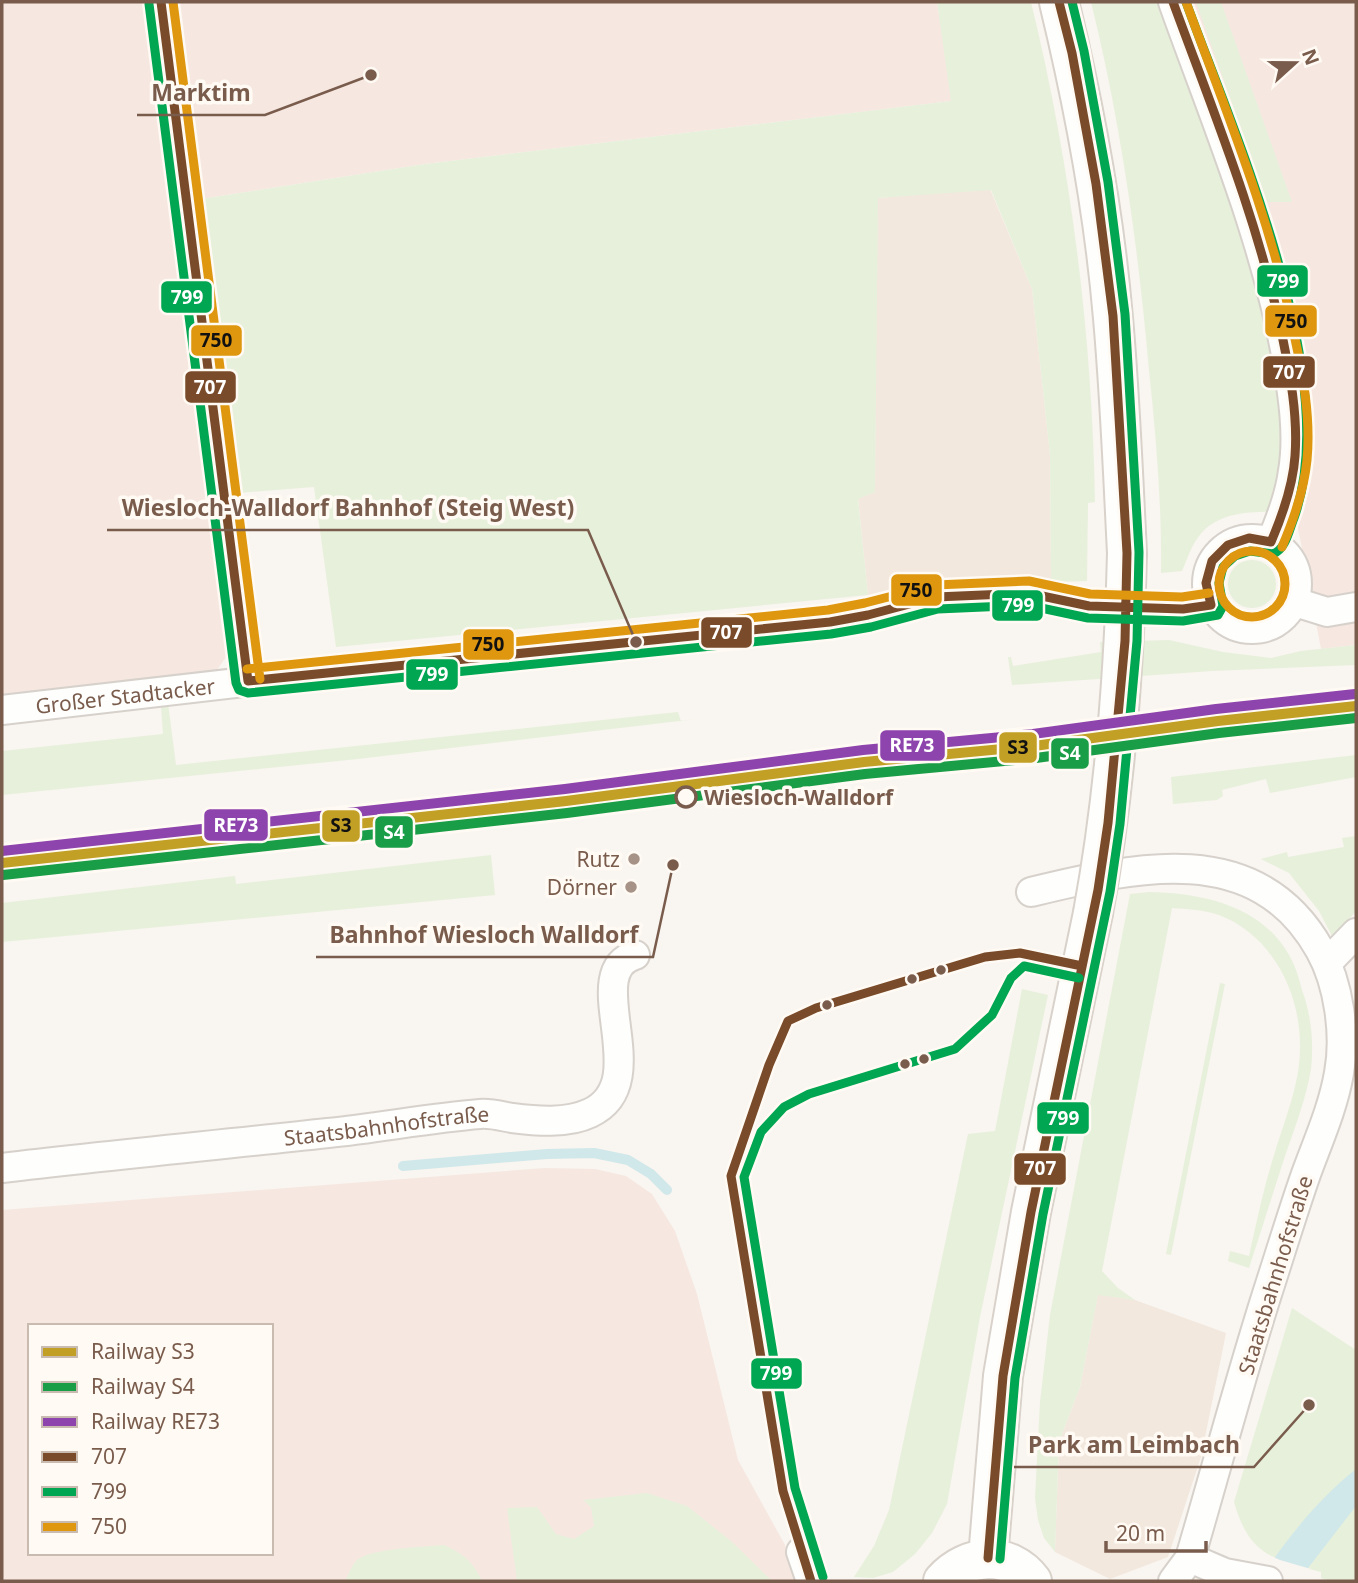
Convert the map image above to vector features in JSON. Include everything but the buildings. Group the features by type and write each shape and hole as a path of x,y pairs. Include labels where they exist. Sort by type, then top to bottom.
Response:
{"street":[{"path":"161,2 247,681"},
{"path":"988,1558 1003,1376 1031,1212 1093,913 1108,823 1125,641 1127,553 1111,303 1096,184 1072,53 1059,2"},
{"path":"1172,2 1255,230 1280,321 1291,382 1295,430 1294,470 1285,510 1271,542"},
{"path":"1249,538 1271,542 1290,556 1298,578 1295,601 1285,616 1271,626 1254,630 1237,627 1222,619 1211,605 1206,583 1212,561 1228,545 1249,538"},
{"name":"Großer Stadtacker","path":"2,710 247,681 830,622 936,597 1028,593 1089,606 1182,609 1211,605"},
{"path":"1295,601 1327,612 1356,607"},
{"name":"Staatsbahnhofstraße","path":"1031,892 1107,874 1173,869 1212,871 1248,881 1273,896 1296,915 1327,963 1337,1003 1341,1035 1339,1072 1331,1106 1266,1297 1189,1558 1173,1581"},
{"path":"1327,963 1356,933"},
{"name":"Staatsbahnhofstraße","path":"2,1168 484,1114 536,1121 576,1118 603,1105 619,1076 612,989 615,972 622,962 635,955"},
{"path":"801,1552 811,1581"},
{"path":"943,1581 953,1570 969,1562 988,1558 1017,1567 1032,1581"},
{"path":"1189,1558 1225,1573 1268,1581"}],"shaded area":[{"path":"2,2 937,2 952,101 425,164 201,199 253,619 214,674 2,698"},
{"path":"1165,2 1356,2 1356,645 1321,649 1295,512 1276,367 1238,216"},
{"path":"990,189 1032,289 1050,455 1051,582 934,585 868,595 858,498 875,492 877,198"},
{"path":"545,1168 595,1169 626,1176 652,1194 675,1231 697,1294 738,1460 785,1545 797,1581 2,1581 2,1210"},
{"path":"1098,1294 1135,1300 1226,1333 1201,1457 1168,1557 1110,1579 1055,1552 1059,1442 1080,1387"}],"green space":[{"path":"937,2 1031,2 1068,188 1084,313 1095,502 1088,503 1087,581 1051,582 1050,455 1032,289 991,190 878,198 875,492 858,499 868,595 336,647 314,487 238,493 201,199 425,164 951,101"},
{"path":"1091,2 1165,2 1238,216 1276,367 1295,512 1243,513 1219,520 1199,536 1182,571 1161,573 1158,471 1140,277 1120,139"},
{"path":"1196,2 1221,2 1292,202 1267,202"},
{"path":"1252,560 1269,567 1276,584 1269,601 1252,608 1235,601 1228,584 1235,567"},
{"path":"1169,640 1223,652 1271,658 1301,651 1356,645 1356,665 1212,671 1012,685 1008,657 1011,657 1013,666 1101,652 1100,642"},
{"path":"168,703 176,765 678,712 681,721 358,759 2,795 2,751 163,734 161,707"},
{"path":"1356,755 1356,777 1270,793 1266,779 1222,790 1223,796 1217,800 1173,804 1171,777"},
{"path":"1356,836 1356,911 1333,938 1319,911 1289,873 1261,859 1287,852 1288,857 1344,847 1342,838"},
{"path":"491,855 495,895 2,942 2,903 235,876 236,884"},
{"path":"1149,892 1189,895 1228,905 1263,924 1277,938 1293,963 1308,1009 1312,1039 1311,1069 1300,1113 1249,1268 1228,1261 1230,1251 1249,1256 1267,1178 1295,1088 1300,1048 1299,1027 1289,987 1280,968 1254,936 1219,915 1172,908 1102,1271 1118,1288 1135,1300 1098,1295 1080,1387 1059,1442 1055,1552 1044,1538 1035,1498 1040,1402 1050,1315 1130,894"},
{"path":"1220,983 1225,984 1171,1255 1166,1254"},
{"path":"1022,989 1048,995 980,1317 947,1504 932,1533 915,1554 893,1572 873,1578 854,1577 874,1546 889,1510 968,1134 995,1131"},
{"path":"1292,1308 1356,1350 1356,1581 1330,1581 1321,1578 1321,1572 1289,1563 1265,1552 1247,1533 1234,1502"},
{"path":"647,1493 687,1506 732,1542 772,1581 517,1581 507,1508 537,1507 556,1534 574,1539 594,1526 591,1507 583,1500"},
{"path":"444,1545 467,1559 482,1581 346,1581 354,1563 373,1553"}],"water":[{"path":"1356,1469 1356,1506 1298,1581 1258,1581 1303,1521"}],"pier":[{"path":"1271,1556 1311,1569 1302,1581 1254,1581"}],"waterway":[{"path":"403,1166 547,1154 594,1153 628,1160 651,1174 667,1190"}],"rail line":[{"name":"RE73","path":"2,851 565,789 863,750 1033,734 1216,709 1355,694"},
{"name":"S3","path":"2,863 566,801 864,762 1034,746 1218,721 1356,706"},
{"name":"S4","path":"3,875 567,813 865,774 1036,758 1219,733 1356,718"}],"transit line":[{"name":"707","path":"161,2 248,681 830,622 936,597 1028,593 1089,606 1183,609 1211,605 1206,583 1212,561 1228,545 1249,538 1271,542 1290,489 1295,456 1295,425 1285,350 1248,208 1173,2"},
{"name":"750","path":"173,2 260,679"},
{"name":"707","path":"988,1558 1003,1376 1031,1212 1098,890 1108,823 1125,641 1127,553 1113,316 1096,184 1072,53 1059,2"},
{"name":"799","path":"1000,1559 1015,1378 1043,1214 1110,892 1120,824 1137,641 1139,552 1125,314 1108,182 1084,51 1072,2"},
{"name":"799","path":"149,4 236,683 239,690 248,693 831,634 871,627 938,609 1027,605 1088,618 1183,621 1218,615 1223,606 1219,583 1223,567 1235,556 1250,551 1273,554 1287,539 1306,461 1305,398 1295,329 1277,258 1231,120 1186,2"},
{"name":"750","path":"1186,2 1232,125 1273,249 1300,365 1307,412 1307,460 1298,505 1282,547"},
{"name":"750","path":"1252,551 1265,553 1280,566 1285,584 1283,597 1270,612 1252,617 1239,615 1224,602 1219,584 1221,571 1234,556 1252,551"},
{"name":"750","path":"247,669 828,610 935,585 1029,581 1090,594 1182,597 1209,593"},
{"name":"707","path":"811,1581 783,1491 731,1176 769,1065 788,1021 816,1008 985,957 1020,953 1082,966"},
{"name":"799","path":"823,1577 795,1488 744,1177 761,1132 784,1107 809,1094 955,1049 992,1015 1011,978 1024,966 1079,978"}],"place":[{"name":"Marktim","path":"371,75"},
{"name":"Wiesloch-Walldorf Bahnhof (Steig West)","path":"636,642"},
{"name":"Wiesloch-Walldorf","path":"686,797"},
{"name":"Rutz","path":"634,859"},
{"name":"Bahnhof Wiesloch Walldorf","path":"673,865"},
{"name":"Dörner","path":"631,887"},
{"name":"Park am Leimbach","path":"1309,1405"}]}
